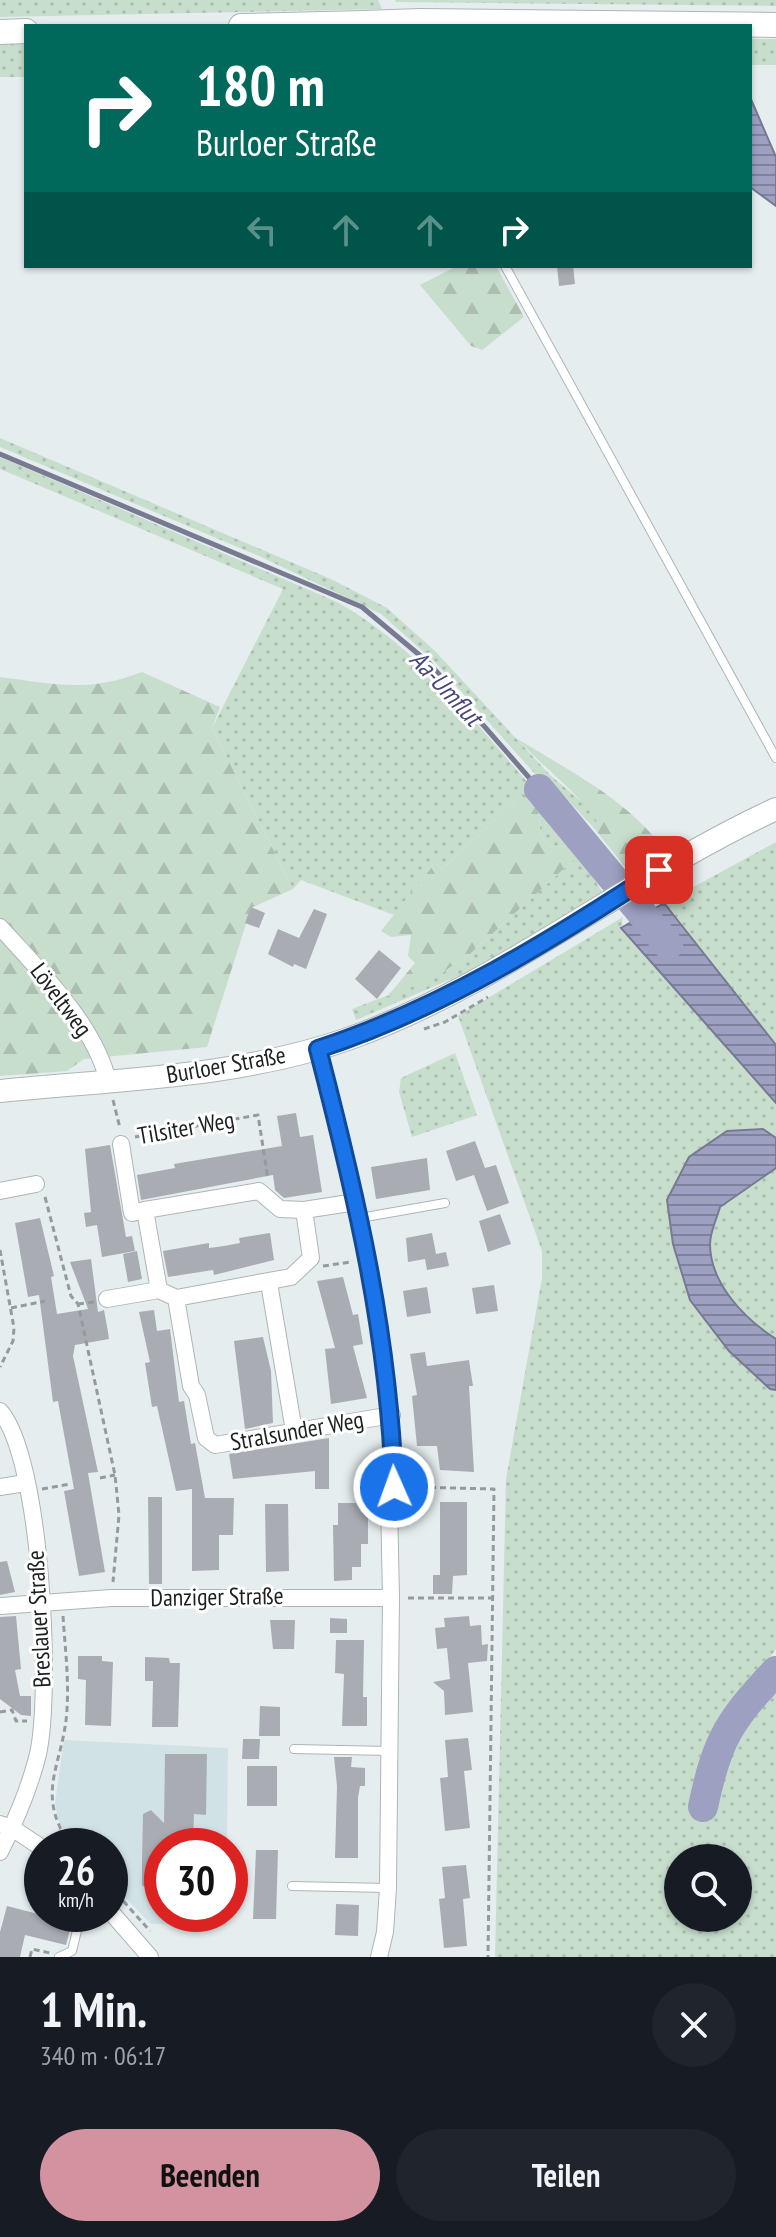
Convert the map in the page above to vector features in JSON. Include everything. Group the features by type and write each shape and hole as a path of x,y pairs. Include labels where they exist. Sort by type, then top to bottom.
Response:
{"main road":[{"path":"323,24 421,21 687,24"},
{"path":"752,25 776,25"},
{"path":"0,32 24,31"},
{"name":"Burloer Straße","path":"0,1091 201,1072 318,1049 450,995 659,870 776,809"}],"street":[{"name":"Löveltweg","path":"0,927 45,976 96,1047 108,1082"},
{"path":"318,1049 369,1259 383,1334 392,1415 388,1888 385,1932 379,1957"},
{"name":"Tilsiter Weg","path":"122,1142 132,1213 145,1210 159,1290"},
{"path":"0,1191 36,1184"},
{"path":"145,1210 259,1191 280,1209 358,1210"},
{"path":"107,1299 159,1290 176,1298 291,1277 311,1258 304,1210"},
{"path":"269,1283 294,1431"},
{"name":"Stralsunder Weg","path":"176,1298 191,1386 197,1395 206,1438 215,1445 392,1415"},
{"name":"Breslauer Straße","path":"0,1411 17,1446 43,1600 43,1721 37,1756 6,1826 0,1852"},
{"path":"0,1487 26,1488"},
{"name":"Danziger Straße","path":"0,1606 43,1600 111,1598 391,1598"},
{"path":"6,1826 24,1837"},
{"path":"128,1932 150,1957"}],"lane":[{"path":"506,268 776,758"},
{"path":"358,1210 445,1203"},
{"path":"294,1749 391,1751"},
{"path":"292,1886 388,1888"},
{"path":"60,1957 72,1951 77,1932"}],"path":[{"path":"108,1082 122,1142"},
{"name":"Tilsiter Weg","path":"122,1142 258,1115 268,1181 259,1191"},
{"path":"36,1184 43,1189 71,1296 78,1304 115,1475 119,1515 111,1598"},
{"path":"0,1250 11,1308 13,1341 0,1367"},
{"path":"311,1258 318,1267 369,1259"},
{"path":"0,1288 7,1287"},
{"path":"63,1298 71,1296"},
{"path":"11,1308 45,1301"},
{"path":"100,1478 115,1475"},
{"path":"26,1488 71,1484"},
{"path":"392,1494 494,1489 488,1957"},
{"path":"391,1598 492,1598"},
{"path":"59,1828 52,1805 52,1782 67,1713 62,1600"},
{"path":"0,1712 12,1710 16,1721 43,1721"},
{"path":"30,1957 32,1949 60,1957"}],"shaded area":[{"path":"64,1740 228,1748 227,1828 144,1828 144,1917 128,1900 128,1828 63,1828 55,1803"}],"green space":[{"path":"0,0 378,0 382,9 0,17"},
{"path":"776,0 776,6 396,2"},
{"path":"752,39 776,39 776,65 752,65"},
{"path":"24,43 24,77 0,77 0,44"},
{"path":"453,268 497,268 524,317 482,350 471,346 420,285"},
{"path":"0,438 333,580 387,608 435,651 550,775 588,807 598,823 593,827 563,795 544,784 434,661 381,614 259,556 0,447"},
{"path":"0,457 337,602 367,621 420,664 468,714 537,793 545,817 572,847 548,846 541,836 537,800 519,797 442,870 435,863 394,915 301,880 293,889 212,728 283,589 0,469"},
{"path":"142,672 220,707 212,728 293,889 251,908 207,1047 84,1059 67,1071 0,1076 0,677 88,685"},
{"path":"516,738 611,798 660,844 631,860 629,872 593,827 598,823 591,812"},
{"path":"519,797 537,800 541,836 548,846 572,847 579,855 470,954 436,977 387,997 415,963 408,956 411,935 391,937 381,931 435,863 442,870"},
{"path":"776,842 776,1045 664,903"},
{"path":"579,855 603,893 479,967 356,1020 352,1009 436,977 470,954"},
{"path":"623,917 621,928 776,1103 776,1138 763,1129 667,1200 770,1389 776,1390 776,1649 730,1706 704,1748 697,1771 696,1794 702,1817 725,1758 776,1691 776,1957 495,1957 506,1479 542,1278 542,1251 458,1016"},
{"path":"455,1053 477,1115 412,1137 399,1092 401,1078"},
{"path":"776,1168 776,1339 731,1299 716,1273 710,1244 720,1207"}],"water":[{"path":"752,102 776,157 776,206 752,188"},
{"path":"664,903 776,1045 776,1103 621,928"},
{"path":"763,1129 776,1138 776,1168 720,1207 710,1244 716,1273 731,1299 776,1339 776,1390 770,1389 729,1351 690,1300 673,1244 667,1200 689,1157 727,1131"}],"building":[{"path":"557,268 573,268 575,284 559,286"},
{"path":"251,907 265,913 259,928 245,923"},
{"path":"314,909 327,914 306,969 294,964 293,967 268,954 278,929 299,938"},
{"path":"379,950 401,968 377,999 355,979"},
{"path":"296,1113 300,1137 313,1135 322,1192 284,1198 275,1190 273,1175 141,1200 137,1175 175,1168 174,1164 282,1146 277,1116"},
{"path":"475,1141 485,1168 496,1165 509,1203 487,1211 474,1175 456,1181 446,1151"},
{"path":"110,1145 126,1237 132,1236 135,1251 102,1257 97,1225 86,1227 84,1213 91,1212 85,1149"},
{"path":"427,1158 430,1190 376,1199 371,1167"},
{"path":"500,1214 511,1244 488,1252 479,1221"},
{"path":"40,1218 54,1276 51,1277 57,1314 88,1309 70,1262 91,1259 98,1312 104,1310 109,1339 75,1345 73,1356 98,1472 88,1473 105,1572 79,1576 64,1491 74,1489 58,1401 53,1402 39,1295 28,1297 15,1223"},
{"path":"270,1233 274,1260 214,1275 213,1270 168,1277 163,1251 209,1243 209,1248 224,1246 240,1243 239,1238"},
{"path":"432,1233 436,1254 446,1252 449,1266 427,1270 425,1259 408,1262 406,1238"},
{"path":"137,1251 142,1279 128,1282 123,1254"},
{"path":"343,1277 353,1315 358,1314 363,1344 353,1346 367,1398 331,1404 325,1349 335,1348 317,1281"},
{"path":"494,1285 498,1311 476,1314 472,1288"},
{"path":"427,1287 431,1313 407,1317 403,1291"},
{"path":"154,1310 157,1331 170,1329 179,1402 184,1401 205,1498 234,1498 233,1535 219,1535 219,1570 192,1571 192,1489 176,1491 157,1406 152,1407 145,1363 150,1362 139,1312"},
{"path":"263,1337 271,1371 273,1423 245,1429 234,1341"},
{"path":"425,1352 427,1366 469,1360 473,1386 469,1386 474,1472 440,1470 437,1446 417,1446 412,1396 417,1395 410,1354"},
{"path":"329,1438 329,1489 315,1489 315,1471 233,1479 229,1454"},
{"path":"148,1497 162,1497 162,1584 149,1584"},
{"path":"440,1502 467,1502 467,1575 453,1576 452,1594 433,1594 433,1575 440,1575"},
{"path":"338,1503 368,1503 368,1544 361,1544 361,1567 352,1567 352,1580 334,1581 333,1525 338,1525"},
{"path":"265,1504 288,1504 289,1571 266,1572"},
{"path":"7,1561 15,1592 0,1595 0,1562"},
{"path":"16,1616 21,1669 15,1670 20,1696 31,1696 31,1716 21,1715 0,1699 0,1617"},
{"path":"469,1616 470,1626 481,1625 482,1645 488,1644 487,1661 468,1663 473,1712 445,1715 444,1691 433,1682 450,1679 447,1648 437,1649 435,1628 445,1627 444,1618"},
{"path":"330,1618 347,1619 347,1633 330,1633"},
{"path":"270,1620 295,1620 294,1649 273,1649"},
{"path":"336,1640 364,1640 363,1697 367,1697 367,1726 342,1726 344,1674 335,1673"},
{"path":"78,1656 102,1656 102,1661 113,1662 111,1726 85,1725 86,1680 78,1679"},
{"path":"145,1657 169,1658 170,1663 180,1663 178,1727 152,1727 153,1681 145,1681"},
{"path":"260,1706 280,1707 280,1736 259,1736"},
{"path":"468,1738 472,1770 464,1771 470,1828 445,1831 440,1778 448,1777 445,1740"},
{"path":"243,1739 260,1739 259,1759 242,1759"},
{"path":"165,1754 207,1754 206,1815 194,1814 194,1828 144,1828 144,1886 143,1814 151,1810 164,1823"},
{"path":"334,1757 352,1757 351,1767 365,1768 365,1786 360,1786 358,1798 358,1858 335,1858 337,1786"},
{"path":"247,1766 277,1766 277,1806 247,1806"},
{"path":"256,1850 278,1850 276,1919 253,1919"},
{"path":"466,1865 470,1898 463,1899 467,1946 444,1948 439,1899 445,1898 442,1867"},
{"path":"336,1904 359,1905 358,1936 335,1935"},
{"path":"7,1906 24,1910 24,1932 69,1932 66,1945 25,1935 20,1957 0,1957 0,1932"}],"waterway":[{"name":"Aa-Umflut","path":"0,454 362,607 429,663 539,789"},
{"name":"Aa-Umflut","path":"539,789 668,945"},
{"path":"703,1807 714,1764 727,1732 776,1671"}],"route":[{"path":"394,1487 392,1415 383,1334 369,1259 318,1049 378,1027 473,983 659,870"}]}
